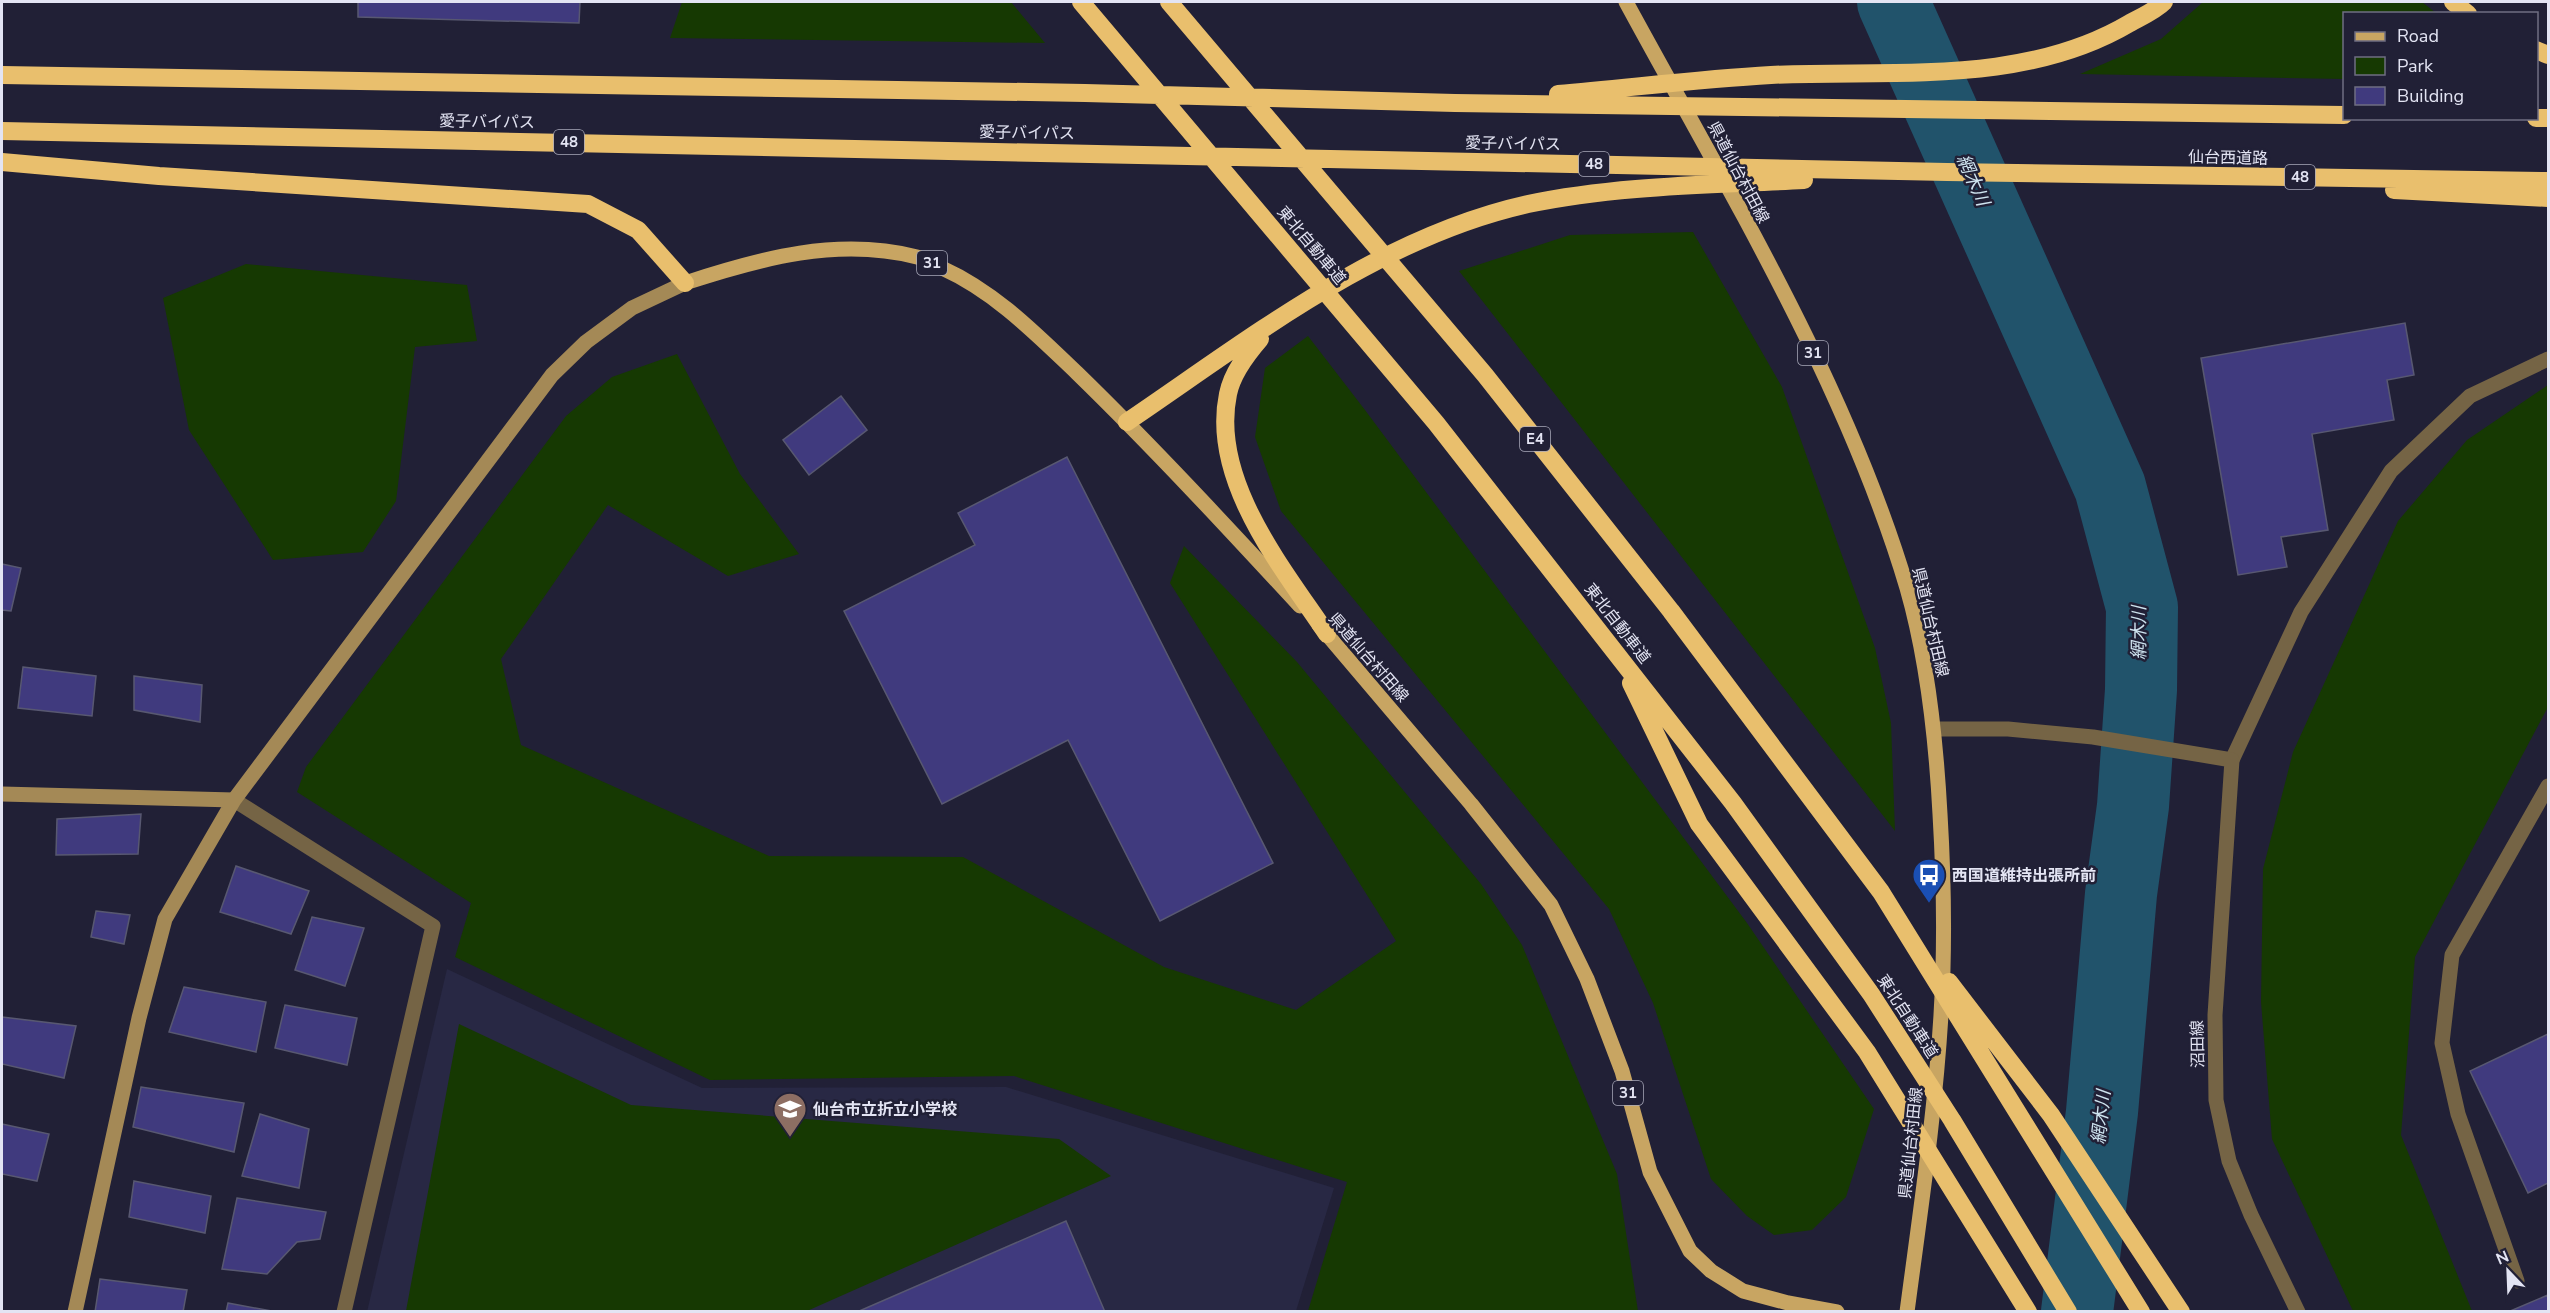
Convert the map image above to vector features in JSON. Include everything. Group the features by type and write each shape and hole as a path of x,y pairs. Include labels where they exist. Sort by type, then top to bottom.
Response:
{"highway":[{"name":"東北自動車道","path":"1081,2 1436,423 1733,803 1871,994 1952,1120 2068,1311"},
{"name":"E4","path":"1169,2 1485,375 1671,611 1881,892"},
{"path":"1455,103 1771,75 1920,73 2001,66 2064,52 2115,32 2164,2"},
{"path":"2453,2 2466,12"},
{"path":"2,75 1085,93 1455,103 2343,115"},
{"name":"愛子バイパス","path":"2,131 2051,174"},
{"path":"2,162 159,176 588,204 638,230 685,282"},
{"path":"1127,422 1275,321 1376,262 1474,220 1528,204 1583,196 1672,187 1947,172"},
{"path":"2051,174 2548,198"},
{"name":"仙台西道路","path":"2051,174 2548,181"},
{"path":"1275,321 1244,357 1228,392 1224,425 1227,453 1238,488 1252,516 1275,557 1327,634"},
{"path":"1615,651 1700,824 1867,1052 2028,1311"},
{"path":"1881,892 2051,1115 2181,1311"},
{"path":"1881,892 2140,1311"}],"main road":[{"name":"県道仙台村田線","path":"1626,2 1764,257 1832,390 1882,513 1908,591 1935,729 1944,881 1941,1014 1927,1161 1907,1311"},
{"name":"県道仙台村田線","path":"685,282 742,264 803,251 865,249 918,257 968,280 1017,316 1127,422 1327,634 1471,804 1551,905 1587,978 1622,1071 1650,1172 1690,1251 1711,1272 1743,1291 1788,1303 1837,1311"}],"street":[{"path":"75,1311 139,1018 165,919 234,800 552,375 586,342 632,308 685,282"},
{"path":"1935,729 2008,729 2092,737 2232,760 2301,612 2391,471 2470,396 2548,359"},
{"name":"沼田線","path":"2232,760 2215,1015 2216,1100 2229,1161 2298,1311"},
{"path":"2517,1281 2458,1114 2442,1043 2452,955 2548,786"},
{"path":"2,794 234,800 433,926 344,1311"}],"shaded area":[{"name":"仙台市立折立小学校","path":"447,969 702,1088 1006,1087 1334,1188 1296,1311 367,1312"}],"green space":[{"path":"682,2 1011,2 1045,43 670,38"},
{"path":"2203,2 2422,2 2435,12 2343,12 2343,79 2080,74 2161,39"},
{"path":"1693,232 1782,387 1875,648 1891,723 1895,831 1459,271 1570,235"},
{"path":"246,264 467,285 477,341 415,347 396,501 363,552 273,560 189,430 163,298"},
{"path":"1308,336 1747,923 1874,1109 1846,1197 1812,1230 1774,1235 1747,1216 1711,1179 1653,1003 1609,909 1281,511 1255,437 1265,368"},
{"path":"677,354 740,474 799,554 728,576 608,505 501,659 521,745 769,856 963,857 1164,967 1296,1010 1396,941 1170,583 1184,546 1297,662 1481,884 1522,945 1617,1174 1638,1311 1308,1311 1347,1182 1014,1076 710,1080 455,957 471,903 297,792 306,767 566,416 612,377"},
{"path":"2548,385 2548,707 2415,957 2401,1135 2472,1311 2353,1311 2272,1139 2261,1002 2263,869 2293,752 2398,521 2467,440"},
{"path":"459,1024 631,1105 1059,1139 1111,1176 807,1311 406,1311"}],"building":[{"path":"358,2 580,2 579,23 358,17"},
{"path":"2405,323 2414,375 2387,380 2394,420 2312,434 2328,530 2281,537 2287,567 2238,575 2201,358"},
{"path":"841,396 867,430 809,475 783,440"},
{"path":"1067,457 1273,863 1160,921 1068,740 942,804 844,611 975,545 958,513"},
{"path":"2,564 21,568 11,611 2,610"},
{"path":"23,667 96,676 92,716 18,708"},
{"path":"134,676 202,685 200,722 134,710"},
{"path":"141,814 138,854 56,855 57,819"},
{"path":"236,866 309,891 291,934 220,912"},
{"path":"96,911 130,915 124,944 91,937"},
{"path":"312,917 364,928 345,986 295,970"},
{"path":"184,987 266,1002 256,1052 169,1032"},
{"path":"285,1005 357,1018 347,1065 275,1048"},
{"path":"2,1017 76,1026 64,1078 2,1064"},
{"path":"2548,1034 2548,1183 2528,1193 2470,1071"},
{"path":"141,1087 244,1103 234,1152 133,1127"},
{"path":"260,1114 309,1129 299,1188 242,1176"},
{"path":"2,1124 49,1134 37,1181 2,1174"},
{"path":"134,1181 211,1196 205,1233 129,1217"},
{"path":"237,1198 326,1212 320,1239 297,1242 267,1274 222,1269"},
{"path":"1066,1221 1105,1312 857,1312"},
{"path":"100,1279 187,1290 183,1312 95,1312"},
{"path":"2548,1295 2548,1312 2508,1312"},
{"path":"228,1303 277,1312 226,1312"}],"waterway":[{"name":"網木川","path":"1893,2 2110,487 2142,607 2141,690 2133,806 2121,894 2102,1112 2077,1312"}],"place":[{"name":"西国道維持出張所前","path":"1929,904"},
{"name":"仙台市立折立小学校","path":"790,1138"}]}
